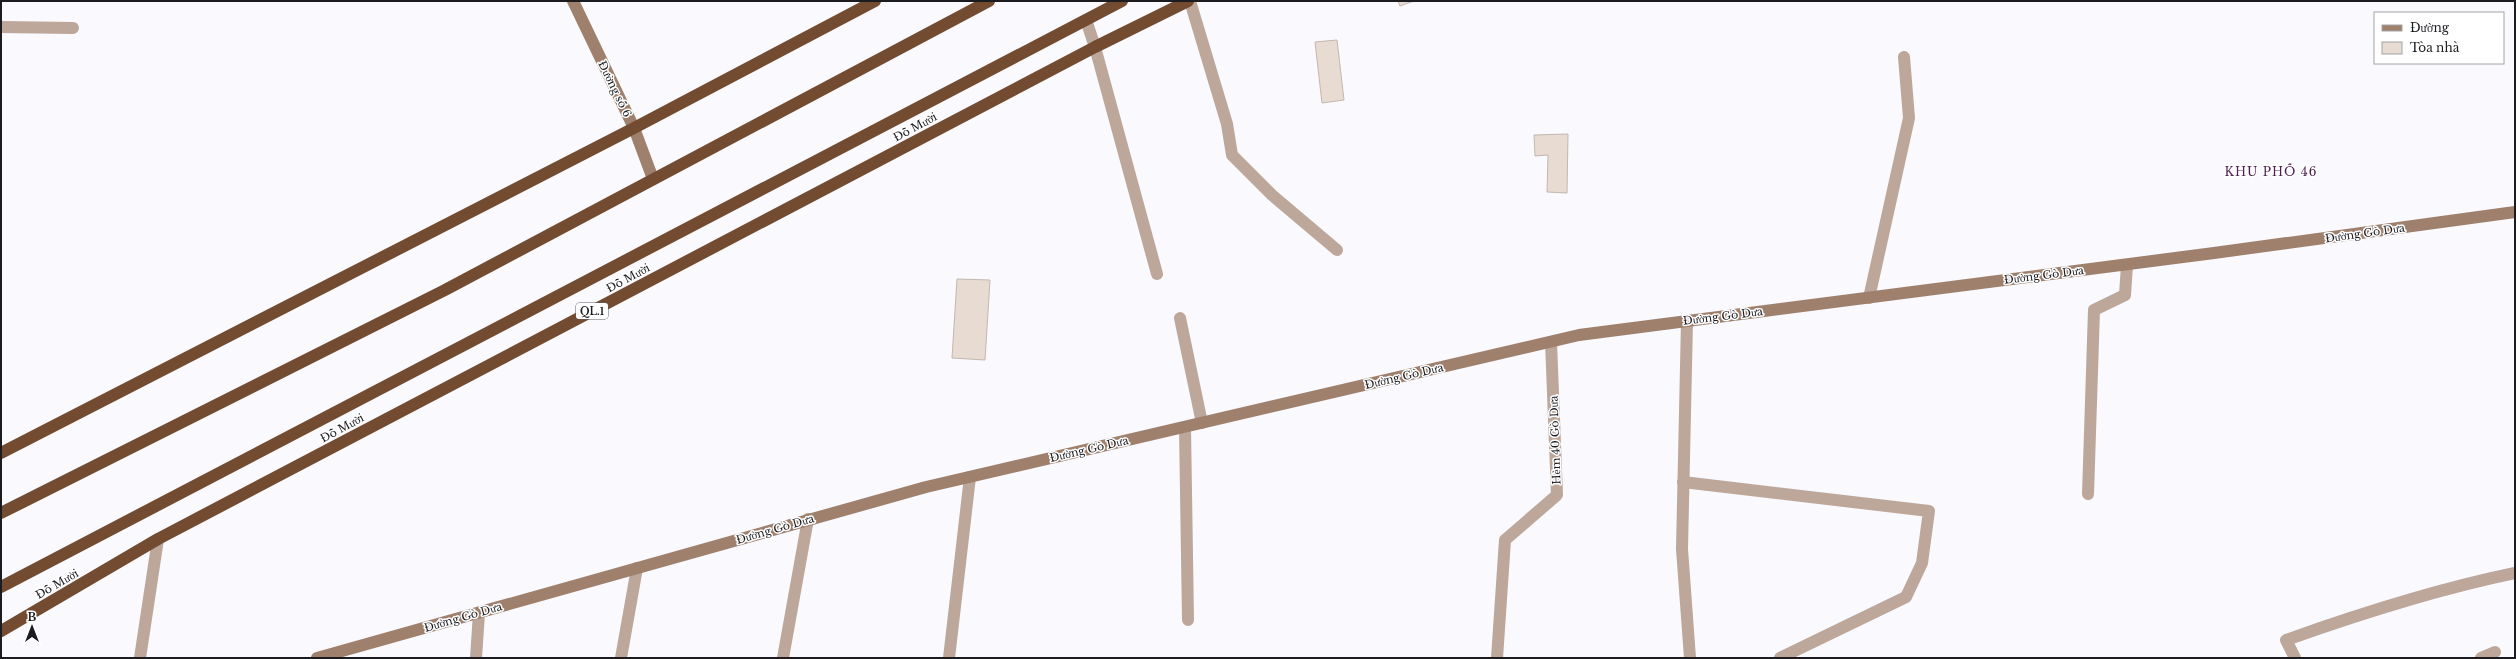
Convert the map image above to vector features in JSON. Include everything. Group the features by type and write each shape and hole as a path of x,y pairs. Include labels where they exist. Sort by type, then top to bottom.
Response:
{"highway":[{"path":"1,453 634,128 875,1"},
{"path":"1,513 446,290 989,1"},
{"name":"Đỗ Mười","path":"1,587 1122,1"},
{"name":"Đỗ Mười","path":"1,632 158,539 1096,47 1189,1"}],"street":[{"name":"Đường số 6","path":"573,1 634,128 653,179"},
{"path":"1189,1 1227,124 1232,155 1272,195 1337,250"},
{"path":"1086,20 1096,47 1157,274"},
{"path":"1,26 74,28"},
{"path":"1869,298 1908,118 1904,57"},
{"name":"Đường Gò Dưa","path":"318,658 808,519 970,476 1580,335 2127,265 2515,212"},
{"path":"2088,494 2094,310 2125,294 2127,265"},
{"path":"1180,318 1202,422"},
{"path":"1687,321 1682,549 1690,658"},
{"name":"Hẻm 40 Gò Dưa","path":"1497,658 1505,540 1557,495 1551,342"},
{"path":"1185,427 1188,620"},
{"path":"949,658 970,476"},
{"path":"1683,482 1929,511 1922,563 1906,597 1780,658"},
{"path":"784,658 808,519"},
{"path":"140,658 158,539"},
{"path":"620,658 637,568"},
{"path":"2295,658 2286,640 2353,616 2456,585 2515,573"},
{"path":"476,658 479,613"},
{"path":"2481,658 2495,652"}],"building":[{"path":"1398,1 1414,1 1400,6"},
{"path":"1337,40 1344,100 1322,103 1315,42"},
{"path":"1568,134 1567,193 1547,192 1548,155 1535,156 1534,135"},
{"path":"957,279 990,280 985,360 952,358"}],"district":[{"name":"KHU PHỐ 46","path":"2271,172"}]}
